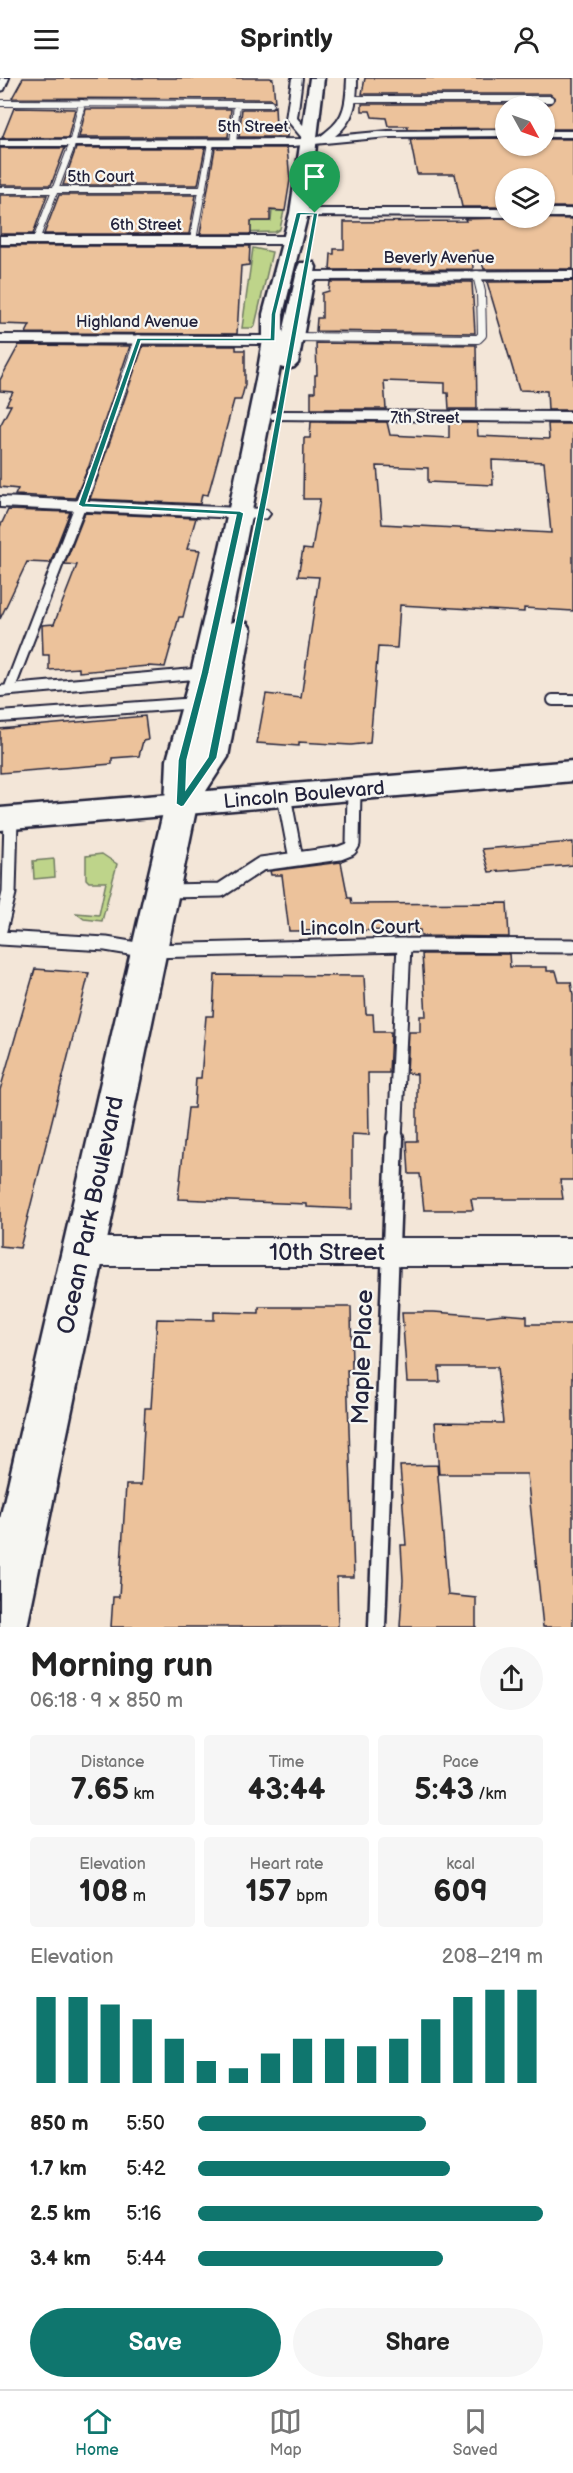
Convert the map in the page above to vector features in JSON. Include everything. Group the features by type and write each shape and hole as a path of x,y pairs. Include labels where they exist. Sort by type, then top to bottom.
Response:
{"main road":[{"name":"Ocean Park Boulevard","path":"317,78 317,140 324,160"},
{"name":"Ocean Park Boulevard","path":"181,804 213,758 250,513 276,375 283,339 309,254 307,213 317,140 331,78"},
{"name":"Ocean Park Boulevard","path":"283,339 273,314 290,245 319,192"},
{"path":"290,245 297,262 297,272 309,254"},
{"path":"276,375 269,412 271,415 278,416"},
{"name":"Ocean Park Boulevard","path":"1,1625 181,804 182,760 278,416"},
{"name":"Lincoln Boulevard","path":"6,818 573,771"}],"street":[{"path":"0,88 4,78"},
{"path":"297,78 291,119 317,140 345,123 351,99 352,78"},
{"name":"5th Street","path":"0,143 233,143 317,140 388,134 495,134"},
{"path":"555,134 573,134"},
{"path":"307,213 495,213"},
{"path":"555,213 573,213"},
{"name":"6th Street","path":"0,240 235,240 290,245"},
{"name":"Beverly Avenue","path":"309,254 477,275 573,275"},
{"name":"Highland Avenue","path":"0,339 283,339"},
{"name":"7th Street","path":"278,416 573,417"},
{"path":"0,502 250,513"},
{"name":"10th Street","path":"82,1252 573,1252"}],"lane":[{"path":"351,99 495,99"},
{"path":"0,103 270,104"},
{"path":"36,240 57,190 73,143 82,103"},
{"path":"129,112 132,104"},
{"path":"233,143 237,104"},
{"path":"192,240 211,143"},
{"name":"5th Court","path":"0,190 203,189"},
{"path":"283,339 478,339 483,335 480,286 477,275"},
{"path":"139,339 82,505 4,690 205,673"},
{"path":"553,700 573,700"},
{"path":"0,717 197,703"},
{"path":"161,891 221,890 261,864 340,853 350,849 353,844 354,790"},
{"path":"284,796 296,859"},
{"path":"0,930 9,893 6,818"},
{"name":"Lincoln Court","path":"0,938 106,944 148,951 404,945 573,946"},
{"name":"Maple Place","path":"377,1627 390,1252 404,945"}],"green space":[{"path":"272,211 284,211 280,229 275,232 208,234 210,222 271,221"},
{"path":"253,248 272,252 255,325 252,328 242,328"},
{"path":"102,854 117,864 102,921 84,919 76,913 99,915 106,882 89,882 86,879 86,856"},
{"path":"54,859 55,877 34,879 33,861"}],"building":[{"path":"23,78 270,78 273,79 275,102 270,99 12,98"},
{"path":"365,78 573,78 573,129 555,129 555,96 550,94 362,94"},
{"path":"362,104 495,104 495,128 408,129 408,126 388,126 386,118 372,117 370,111 362,111"},
{"path":"275,106 276,128 288,128 287,137 239,137 242,109 270,109"},
{"path":"14,108 75,109 68,138 2,138"},
{"path":"86,109 231,109 228,137 79,137"},
{"path":"495,138 495,156 555,156 555,139 573,139 573,207 555,207 555,168 495,168 495,207 462,207 455,174 417,174 410,139"},
{"path":"0,148 65,148 51,185 0,185"},
{"path":"76,148 205,148 198,185 63,185"},
{"path":"215,148 287,148 290,180 285,211 270,210 270,221 251,221 251,234 200,234"},
{"path":"0,195 47,195 33,234 0,234"},
{"path":"59,195 196,195 189,234 44,234"},
{"path":"495,218 495,228 555,228 555,219 573,219 573,269 484,269 478,250 472,251 473,269 330,270 331,254 334,254 334,249 344,249 344,222 466,221 465,219"},
{"path":"0,246 250,246 249,265 241,266 237,334 26,333 30,325 0,324"},
{"path":"573,281 573,410 548,410 547,391 519,390 487,282"},
{"path":"330,282 472,282 475,333 316,331 317,318 322,318 322,293 329,291"},
{"path":"316,343 476,345 477,409 449,409 445,383 384,381 386,409 311,409 311,392 315,392 315,375 317,375"},
{"path":"19,345 130,346 89,466 75,498 15,495 18,489 0,487 0,426 11,405 6,405 13,392 0,391 0,380"},
{"path":"143,346 236,346 236,350 245,350 245,385 241,400 234,400 208,495 202,494 200,504 90,499"},
{"path":"311,422 387,422 390,435 449,438 449,423 477,423 478,436 549,439 548,424 573,424 573,611 524,608 524,612 400,605 397,648 378,647 370,743 351,745 299,742 299,746 257,743 266,694 301,698 319,577 298,576 303,549 312,550 320,499 303,499 304,438 310,438","holes":["492,460 544,462 551,533 382,524 377,466 428,468 428,482 493,485"]},
{"path":"8,510 70,512 50,563 27,562 0,619 0,527"},
{"path":"85,513 196,518 187,549 200,550 183,617 179,617 165,667 148,666 79,672 79,668 49,670 49,655 43,655 42,625 54,624 77,565 65,564"},
{"path":"145,716 148,740 143,741 139,756 112,758 112,764 0,773 0,729"},
{"path":"573,842 573,865 489,872 482,849"},
{"path":"341,862 348,898 351,898 352,904 507,903 509,937 421,936 420,930 289,931 282,875 271,875 270,871"},
{"path":"422,954 509,954 510,967 547,967 547,971 556,971 559,982 571,982 573,995 573,1180 560,1180 563,1199 471,1199 473,1210 424,1210 420,1174 409,1174 407,1141 417,1141 417,1074 407,1073 409,1032 420,1032 420,1016 426,1016"},
{"path":"35,969 89,973 20,1248 0,1246 0,1090"},
{"path":"215,975 364,976 366,1014 373,1014 374,1032 391,1032 389,1073 368,1073 369,1135 352,1134 352,1209 307,1207 307,1204 178,1199 188,1108 194,1108 196,1078 201,1078 206,1016 213,1016"},
{"path":"259,1307 351,1307 352,1370 347,1370 354,1577 337,1577 338,1627 111,1627 113,1597 119,1597 126,1485 141,1485 145,1408 151,1408 157,1319 214,1320 214,1312 259,1313"},
{"path":"402,1312 487,1316 503,1314 527,1316 527,1324 573,1324 573,1627 543,1627 527,1474 439,1474 435,1422 503,1423 497,1367 439,1367 440,1382 407,1382"},
{"path":"437,1465 448,1595 476,1598 476,1627 400,1627 403,1580 401,1545 406,1545 400,1466"}],"route":[{"path":"299,213 315,213 312,241 285,374 266,491 213,758 181,804 182,760 205,673 240,513 82,505 139,339 273,340 273,314 299,213"}]}
